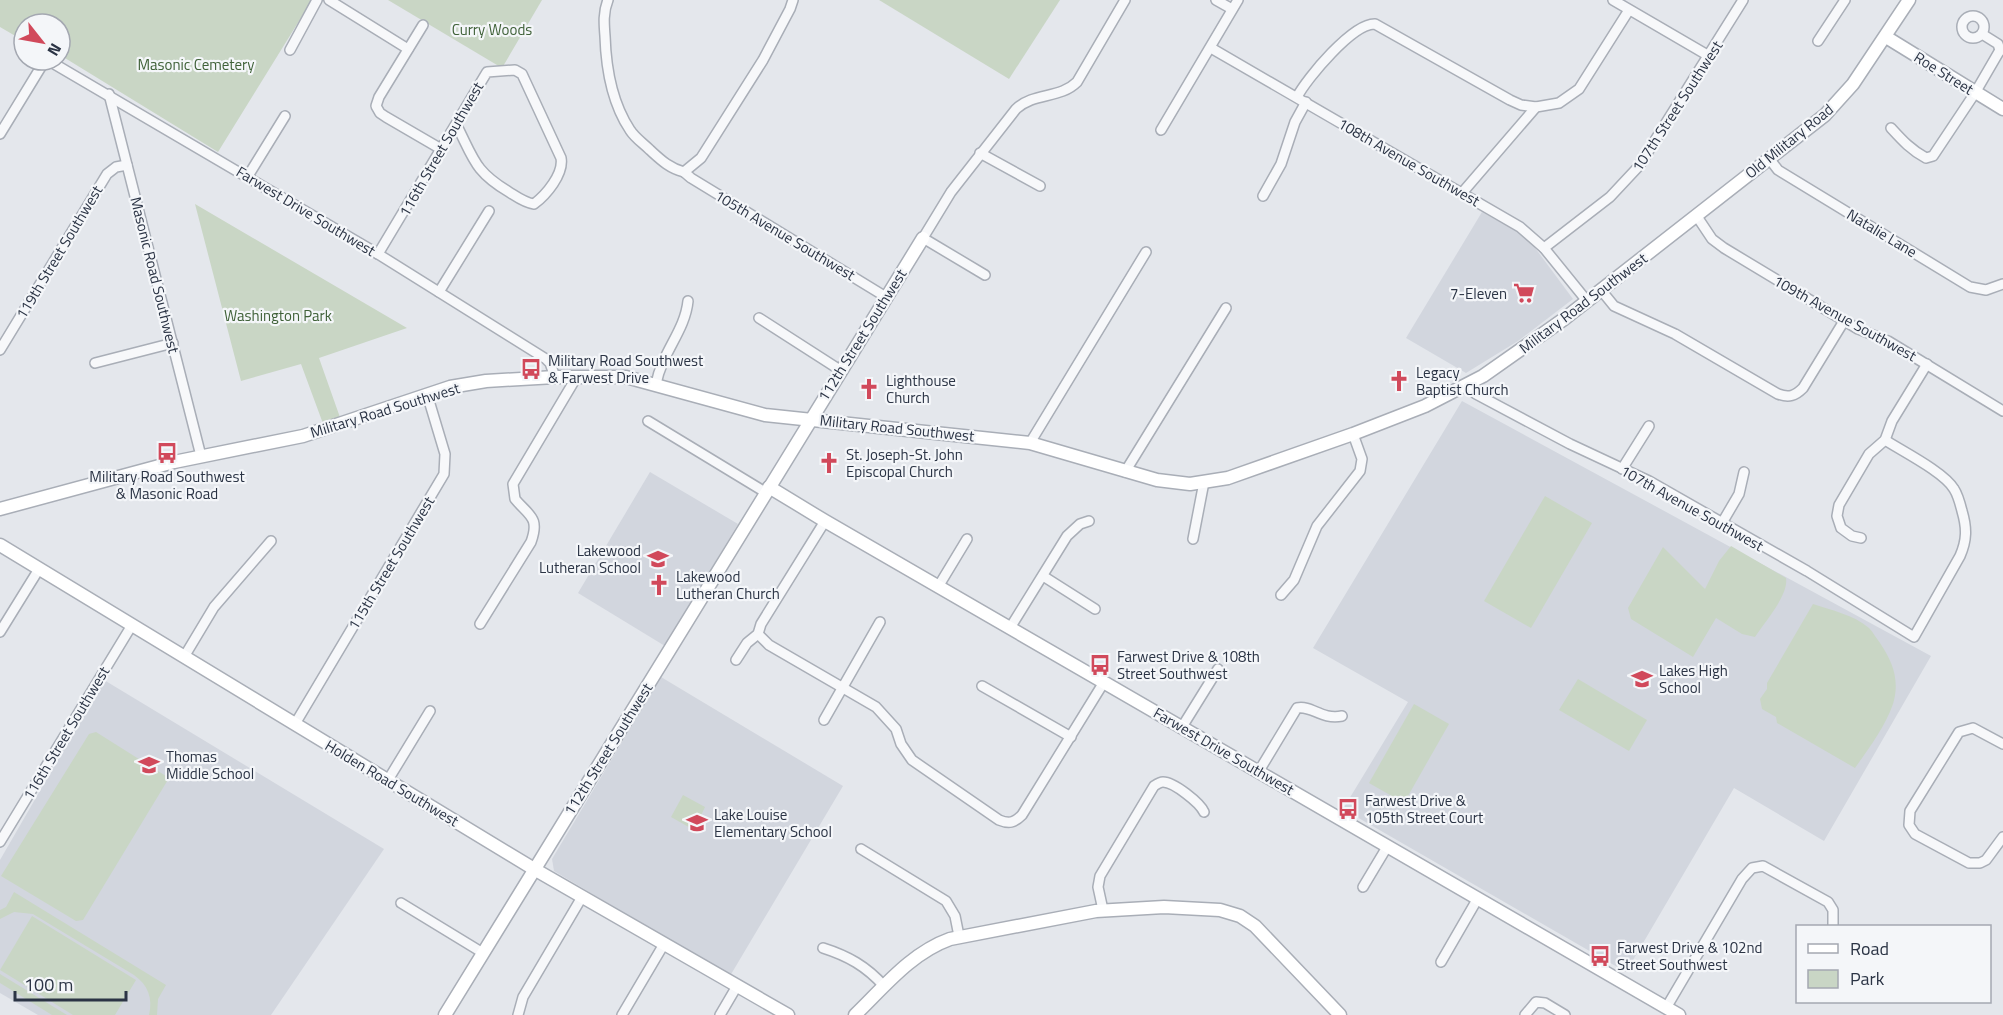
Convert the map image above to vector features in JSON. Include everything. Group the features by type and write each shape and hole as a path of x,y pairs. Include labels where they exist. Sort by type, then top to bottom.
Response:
{"street":[{"path":"290,50 317,0"},
{"path":"329,0 408,49"},
{"name":"105th Avenue Southwest","path":"608,0 604,9 608,74 625,120 635,136 663,163 684,172 886,297"},
{"path":"684,172 701,158 763,60 793,0"},
{"name":"112th Street Southwest","path":"446,1015 951,192 1021,104 1069,90 1077,82 1125,0"},
{"path":"1216,0 1232,9"},
{"path":"1161,130 1238,0"},
{"path":"1613,0 1709,56"},
{"name":"107th Street Southwest","path":"1544,248 1599,206 1630,177 1648,155 1743,0"},
{"path":"1818,41 1845,0"},
{"name":"Old Military Road","path":"1728,191 1840,100 1886,37 1909,0"},
{"path":"1263,196 1281,164 1301,100 1316,69 1360,27 1370,24 1379,25 1510,100 1521,105 1536,107 1559,103 1579,88 1629,10"},
{"path":"423,25 379,97 376,106 386,117 441,149"},
{"path":"1891,128 1905,144 1921,155 1930,157 1937,152 2002,50 1993,40 1982,34"},
{"name":"Roe Street","path":"1886,37 2003,109"},
{"name":"108th Avenue Southwest","path":"1211,48 1520,227 1544,248 1587,301"},
{"name":"Farwest Drive Southwest","path":"0,134 44,62 51,62 248,176 439,292 546,359 555,377"},
{"name":"116th Street Southwest","path":"378,254 487,72 515,70 524,76 561,158 561,169 548,190 534,204 524,201 492,183 480,171 456,124"},
{"name":"Masonic Road Southwest","path":"109,94 201,456"},
{"path":"1462,193 1536,107"},
{"path":"248,176 285,117"},
{"path":"980,153 1040,186"},
{"name":"Natalie Lane","path":"1768,157 1778,170 1970,287 1986,290 2003,284"},
{"name":"119th Street Southwest","path":"0,350 107,174 116,167 128,165"},
{"name":"Military Road Southwest","path":"0,509 116,476 303,436 426,394 486,381 555,377 626,377 765,415 1030,443 1071,453 1125,472 1157,480 1190,484 1237,476 1425,406 1466,386 1517,354 1728,191"},
{"path":"439,292 489,211"},
{"name":"109th Avenue Southwest","path":"1696,215 1712,239 1724,248 1844,321 1881,337 2003,411"},
{"path":"923,238 985,275"},
{"path":"1030,443 1146,252"},
{"path":"1601,290 1614,306 1675,334 1786,397 1803,388 1844,321"},
{"path":"657,384 662,362 685,318 688,301"},
{"path":"1125,472 1226,308"},
{"path":"759,318 840,370"},
{"path":"96,363 172,344"},
{"path":"1862,538 1845,532 1838,523 1839,505 1869,454 1885,440 1892,421 1927,364"},
{"path":"480,624 534,534 535,525 532,516 515,499 513,484 576,378"},
{"name":"107th Avenue Southwest","path":"1466,386 1476,394 1570,444 1649,482 1807,572 1914,637 1960,556 1967,537 1965,520 1953,486 1943,477 1885,440"},
{"name":"115th Street Southwest","path":"295,724 444,474 446,454 426,394"},
{"name":"Farwest Drive Southwest","path":"648,421 1259,771 1678,1015"},
{"path":"1622,469 1649,426"},
{"path":"1281,596 1294,580 1317,526 1360,471 1362,459 1353,434"},
{"path":"1722,523 1739,494 1744,472"},
{"path":"1193,540 1204,482"},
{"path":"736,660 747,643 759,634 761,624 825,521"},
{"path":"1011,628 1069,532 1089,521"},
{"path":"938,587 967,539"},
{"path":"184,657 214,607 271,541"},
{"name":"Holden Road Southwest","path":"0,545 534,869 788,1015"},
{"path":"0,632 39,569"},
{"path":"1043,576 1095,609"},
{"path":"824,720 880,622"},
{"name":"116th Street Southwest","path":"0,842 132,625"},
{"path":"759,634 769,645 882,713 896,729 901,744 912,760 999,820 1012,823 1022,815 1104,682"},
{"path":"1182,727 1218,669"},
{"path":"982,686 1071,737"},
{"path":"1259,771 1297,708 1305,707 1324,717 1342,716"},
{"path":"388,780 430,711"},
{"path":"2003,744 1973,728 1965,729 1954,738 1910,811 1910,825 1919,837 1969,863 1980,863 1990,857 2003,837"},
{"path":"1103,910 1099,895 1100,876 1151,790 1161,783 1168,783 1198,802 1204,812"},
{"path":"1363,887 1387,847"},
{"path":"861,849 946,901 955,916 958,936"},
{"path":"1666,1008 1742,879 1752,868 1763,866 1828,902 1833,910 1833,925"},
{"path":"518,1015 523,997 582,897"},
{"path":"1441,962 1478,898"},
{"path":"401,903 483,953"},
{"path":"855,1015 927,948 958,936 1103,910 1164,907 1220,910 1240,915 1255,927 1340,1015"},
{"path":"622,1015 664,944"},
{"path":"823,948 854,960 871,972 884,986"},
{"path":"720,1015 737,986"},
{"path":"1525,1015 1534,1004 1545,1004 1565,1015"}],"shaded area":[{"path":"1482,212 1527,237 1573,299 1518,341 1466,373 1406,338"},
{"name":"Lakes High School","path":"1462,401 1931,656 1824,841 1734,788 1626,972 1343,809 1408,702 1313,648"},
{"name":"Lakewood Lutheran School","path":"650,472 738,524 665,646 578,593"},
{"name":"Lake Louise Elementary School","path":"661,677 843,786 730,976 554,871 552,859"},
{"name":"Thomas Middle School","path":"104,680 384,849 271,1015 38,1015 0,993 0,860"}],"green space":[{"name":"Masonic Cemetery","path":"0,0 312,0 218,152 72,62 72,12 12,12 12,34 0,27"},
{"name":"Curry Woods","path":"388,0 542,0 502,68"},
{"path":"879,0 1060,0 1009,79"},
{"name":"Washington Park","path":"195,204 407,328 319,358 342,423 325,429 301,364 241,381"},
{"path":"1545,496 1592,523 1531,628 1484,601"},
{"path":"1731,546 1786,578 1786,585 1780,600 1755,637 1742,634 1716,618 1693,657 1631,619 1628,608 1663,547 1705,589 1719,561"},
{"path":"1813,604 1849,616 1869,628 1885,650 1894,672 1896,687 1890,713 1855,768 1777,723 1776,717 1762,709 1760,699 1767,689 1767,683"},
{"path":"1578,679 1647,720 1629,751 1559,710"},
{"path":"1414,704 1449,724 1404,803 1369,783"},
{"path":"96,732 169,778 83,920 76,921 1,876 89,734"},
{"path":"683,795 705,807 694,830 671,817"},
{"path":"14,892 166,985 158,999 157,1015 149,1015 148,992 143,983 134,975 33,914 14,912 0,919 0,910 6,907"},
{"path":"32,916 136,980 115,1015 73,1015 0,970"},
{"path":"0,974 67,1015 52,1015 0,983"}],"place":[{"name":"7-Eleven","path":"1524,293"},
{"name":"Military Road Southwest & Farwest Drive","path":"531,369"},
{"name":"Legacy Baptist Church","path":"1399,381"},
{"name":"Lighthouse Church","path":"869,389"},
{"name":"Military Road Southwest & Masonic Road","path":"167,453"},
{"name":"St. Joseph-St. John Episcopal Church","path":"829,463"},
{"name":"Lakewood Lutheran School","path":"658,559"},
{"name":"Lakewood Lutheran Church","path":"659,585"},
{"name":"Farwest Drive & 108th Street Southwest","path":"1100,665"},
{"name":"Lakes High School","path":"1642,679"},
{"name":"Thomas Middle School","path":"149,765"},
{"name":"Farwest Drive & 105th Street Court","path":"1348,809"},
{"name":"Lake Louise Elementary School","path":"697,823"},
{"name":"Farwest Drive & 102nd Street Southwest","path":"1600,956"}]}
